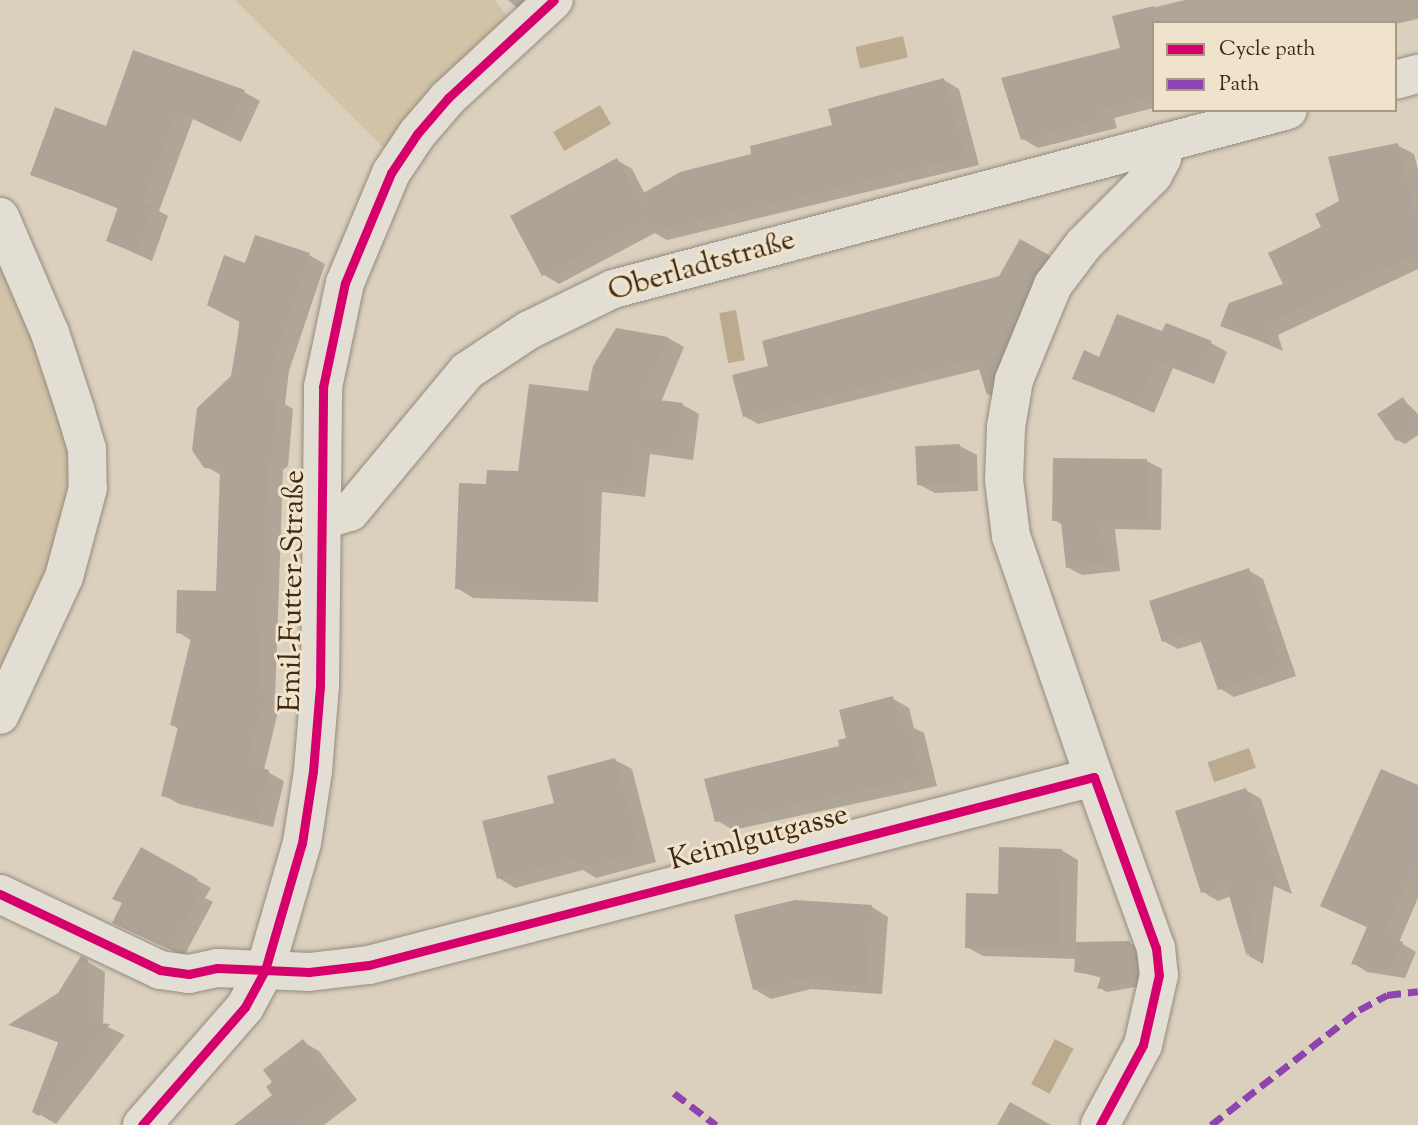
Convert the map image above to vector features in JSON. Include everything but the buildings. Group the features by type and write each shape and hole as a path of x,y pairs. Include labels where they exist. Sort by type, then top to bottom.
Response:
{"street":[{"name":"Emil-Futter-Straße","path":"265,970 302,843 313,771 320,686 320,521 324,387 339,306 364,229 391,173 417,134 448,98 554,0"},
{"path":"1397,79 1418,74"},
{"name":"Oberladtstraße","path":"320,521 350,512 467,371 529,330 613,289 1281,112"},
{"path":"1100,1125 1143,1045 1159,975 1156,948 1028,596 1011,536 1004,480 1006,426 1014,380 1053,285 1084,244 1153,175 1162,158 1160,146"},
{"path":"0,217 50,333 88,449 88,488 64,577 0,715"},
{"name":"Keimlgutgasse","path":"265,970 309,972 369,965 1094,777"},
{"path":"0,894 160,970 189,974 217,968 265,970 245,1007 142,1125"}],"shaded area":[{"path":"235,0 495,0 509,19 387,151"},
{"path":"903,36 908,57 860,68 855,47"},
{"path":"600,105 611,124 564,151 553,132"},
{"path":"0,243 83,483 0,695"},
{"path":"736,310 745,360 728,363 719,313"},
{"path":"1249,748 1256,768 1214,782 1207,762"},
{"path":"1055,1039 1074,1049 1050,1094 1031,1084"}],"marked path":[{"path":"1211,1125 1359,1010 1387,995 1418,991"},
{"path":"674,1093 716,1125"}],"cycle path":[{"path":"0,894 160,970 189,974 217,968 265,970 302,843 313,771 320,686 323,387 345,283 391,173 417,134 448,98 554,0"},
{"path":"142,1125 245,1007 265,970 309,972 369,965 1094,777 1156,948 1159,975 1143,1045 1100,1125"}]}
